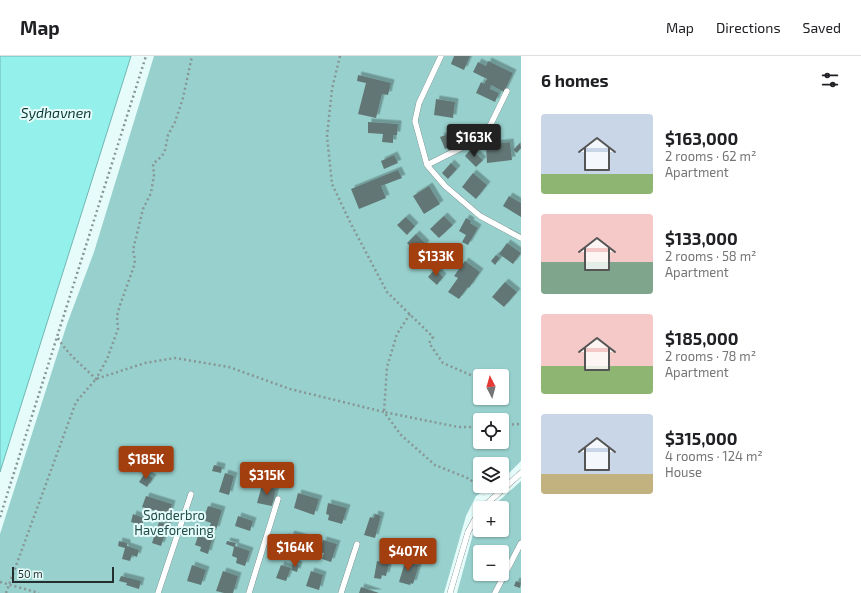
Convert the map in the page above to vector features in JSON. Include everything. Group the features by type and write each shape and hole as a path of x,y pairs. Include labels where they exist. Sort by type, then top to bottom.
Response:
{"lane":[{"path":"441,56 419,102 415,122 427,165 445,186 480,216 521,238"},
{"path":"427,165 485,136 507,90"},
{"path":"489,501 521,473"},
{"path":"158,593 190,494"},
{"path":"249,593 278,500"},
{"path":"450,593 468,532 473,523"},
{"path":"495,593 521,543"},
{"path":"341,593 357,544"}],"path":[{"path":"0,517 58,338 146,56"},
{"path":"6,593 76,402 96,379 107,359 118,329 118,312 134,266 135,260 133,250 143,209 151,193 154,175 153,164 162,156 165,150 168,135 175,122 182,98 192,56"},
{"path":"340,56 332,89 327,136 332,184 386,292 433,338 429,343 443,363 473,376"},
{"path":"410,314 397,334 387,367 384,412 401,435 435,465 470,479 489,501"},
{"path":"58,338 66,351 96,379"},
{"path":"96,379 145,363 175,358 229,367 290,389 384,412 458,428 473,427"},
{"path":"509,425 521,424"},
{"path":"0,582 40,593"}],"green space":[{"name":"Sønderbro Haveforening","path":"154,56 521,56 521,461 509,473 509,457 473,457 473,493 480,493 476,496 466,516 444,593 0,593 0,534 67,324 94,252"},
{"path":"521,481 521,593 457,593 473,534 473,537 509,537 509,501 499,501"}],"water":[{"name":"Sydhavnen","path":"0,56 131,56 0,472"}],"building":[{"path":"454,56 470,56 464,70 451,64"},
{"path":"488,61 513,73 504,92 491,85 490,89 499,93 495,102 476,93 481,82 484,84 487,79 473,72 478,62 486,66"},
{"path":"358,75 391,83 388,95 382,94 376,118 358,114 366,83 357,81"},
{"path":"436,99 455,102 453,118 434,115"},
{"path":"368,122 398,124 397,135 393,135 393,143 382,142 383,134 368,133"},
{"path":"457,131 462,143 445,149 440,137"},
{"path":"510,142 512,160 487,163 486,145"},
{"path":"520,143 521,148 517,153 513,150"},
{"path":"471,149 483,160 476,167 465,156"},
{"path":"394,155 398,163 384,169 381,161"},
{"path":"451,163 457,169 448,179 442,173"},
{"path":"398,170 402,178 381,186 386,198 359,209 351,189"},
{"path":"473,173 487,185 476,199 462,187"},
{"path":"429,186 440,204 424,214 413,196"},
{"path":"509,196 521,203 521,217 503,206"},
{"path":"444,216 453,225 439,238 430,229"},
{"path":"406,217 415,226 407,235 397,225"},
{"path":"466,218 471,221 470,223 478,228 468,245 462,242 466,235 459,231"},
{"path":"416,234 426,244 421,250 417,245 413,249 407,243"},
{"path":"507,243 521,253 513,264 499,254"},
{"path":"496,255 500,258 495,265 491,261"},
{"path":"465,261 480,272 459,299 448,292 458,278 454,276"},
{"path":"435,269 443,277 437,285 428,277"},
{"path":"505,282 517,292 504,307 492,297"},
{"path":"214,465 222,467 221,473 212,471"},
{"path":"145,473 153,478 147,487 139,482"},
{"path":"225,473 234,476 229,495 219,492"},
{"path":"262,485 276,489 272,506 257,503"},
{"path":"298,493 319,499 314,515 294,508"},
{"path":"146,496 172,504 169,515 142,507"},
{"path":"328,503 347,508 342,524 328,520 329,515 326,514"},
{"path":"208,506 222,510 216,530 209,528 211,523 203,520"},
{"path":"133,514 144,518 142,525 131,522"},
{"path":"375,514 381,516 375,538 364,535 370,517 374,518"},
{"path":"238,516 253,521 250,531 235,526"},
{"path":"159,522 168,525 161,546 152,543"},
{"path":"291,534 309,539 307,548 295,545 294,549 282,546 284,537 289,538"},
{"path":"198,536 212,540 208,554 200,551 201,547 195,545"},
{"path":"323,540 337,544 331,562 322,559 324,553 320,552"},
{"path":"119,541 127,543 127,546 139,550 137,557 132,555 130,561 122,559 125,548 118,546"},
{"path":"227,541 236,543 235,546 250,551 245,566 236,563 237,558 232,556 234,547 226,544"},
{"path":"405,546 413,548 411,554 403,551"},
{"path":"403,555 410,557 408,563 419,565 413,584 411,583 410,585 399,582 405,562 401,561"},
{"path":"377,561 389,564 386,576 382,575 381,579 374,578"},
{"path":"293,563 299,565 297,572 291,570"},
{"path":"192,565 206,570 201,585 187,581"},
{"path":"281,565 291,568 286,581 276,578"},
{"path":"223,571 238,576 233,593 216,591"},
{"path":"311,571 323,575 319,590 306,586"},
{"path":"121,576 141,581 139,589 119,581"},
{"path":"516,581 521,583 520,588 514,586"},
{"path":"361,587 379,593 359,593"}]}
